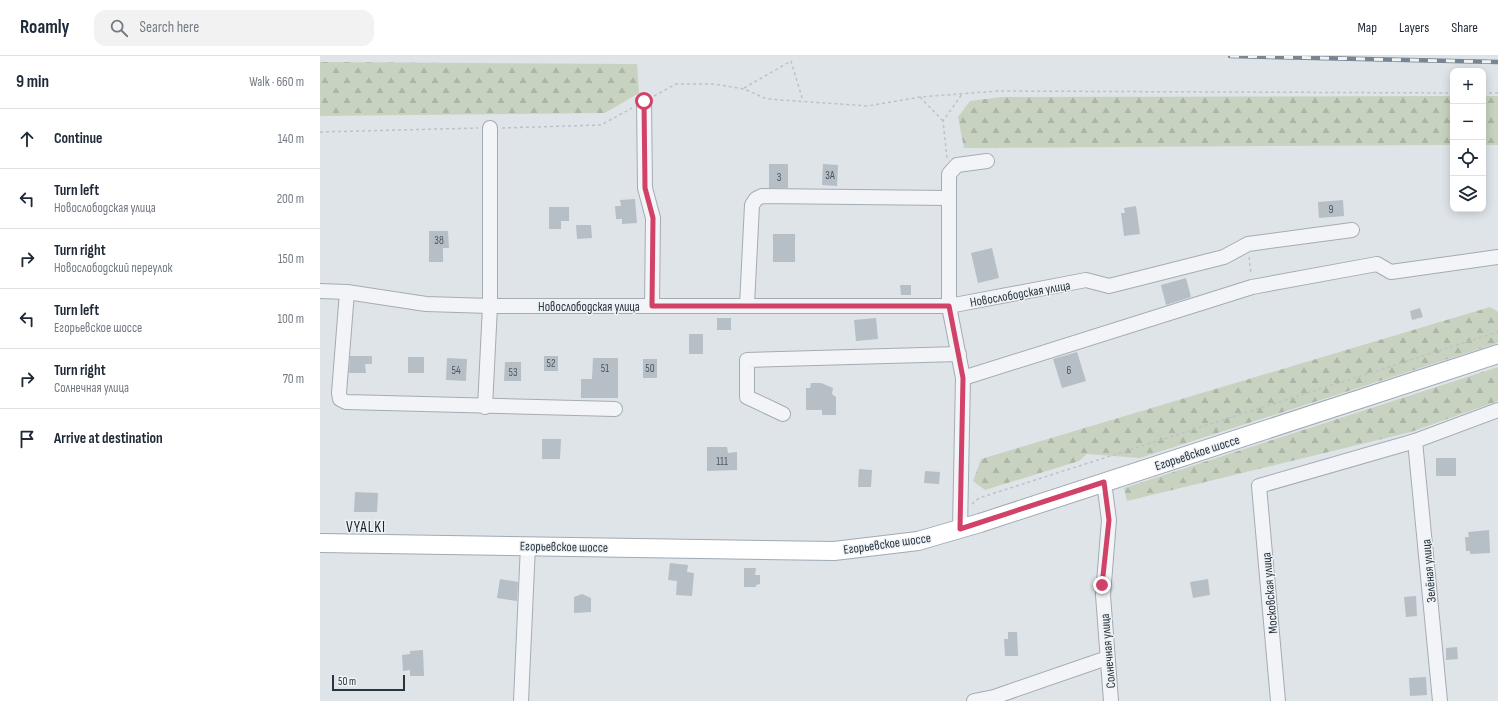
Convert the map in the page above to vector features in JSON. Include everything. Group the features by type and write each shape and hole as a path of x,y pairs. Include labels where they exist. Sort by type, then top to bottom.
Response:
{"main road":[{"name":"Егорьевское шоссе","path":"320,543 528,545 834,551 910,543 960,522 1104,482 1498,354"}],"street":[{"path":"644,101 645,188 653,218 652,306"},
{"path":"485,407 490,306 490,128"},
{"path":"960,522 963,378 949,306 949,174 957,165 987,161"},
{"path":"747,305 752,205 756,199 762,196 949,198"},
{"name":"Новослободская улица","path":"320,291 347,292 426,304 490,306 949,306 1086,280 1109,286 1224,257 1248,244 1352,230"},
{"path":"963,378 1252,287 1377,264 1391,272 1498,257"},
{"path":"347,292 339,393 340,399 346,402 485,407 615,409"},
{"path":"783,414 747,397 747,360 959,354"},
{"path":"1415,441 1498,410"},
{"name":"Московская улица","path":"1278,701 1259,486 1415,441"},
{"name":"Зелёная улица","path":"1415,441 1440,701"},
{"name":"Солнечная улица","path":"1104,482 1109,520 1102,585 1111,701"},
{"path":"521,701 528,545"},
{"path":"974,701 994,697 1107,658"}],"path":[{"path":"744,89 791,61 803,101"},
{"path":"644,101 676,84 713,84 744,89 767,99 868,106 920,96 998,91 1450,93"},
{"path":"1486,93 1498,93"},
{"path":"943,121 962,94"},
{"path":"920,96 943,121 949,174"},
{"path":"1248,244 1252,287"},
{"path":"960,522 979,498 1498,332"}],"green space":[{"path":"320,62 637,64 639,93 605,113 320,116"},
{"path":"1450,96 1450,145 964,148 958,117 970,101 1001,97"},
{"path":"1486,96 1498,96 1498,145 1486,145"},
{"path":"1490,307 1498,312 1498,343 1140,458 1087,454 1079,461 985,490 973,481 981,459"},
{"path":"1498,367 1498,401 1411,432 1127,501 1124,488"}],"building":[{"path":"769,164 788,164 788,188 769,188"},
{"path":"823,164 838,165 837,186 822,185"},
{"path":"635,199 637,223 622,224 622,219 616,219 615,206 621,206 620,200"},
{"path":"1343,200 1344,216 1319,218 1318,202"},
{"path":"1136,206 1140,234 1124,236 1121,213 1125,213 1124,208"},
{"path":"549,207 569,207 569,221 561,221 561,229 549,229"},
{"path":"576,225 591,225 592,238 577,239"},
{"path":"429,231 448,231 449,248 443,248 443,262 429,262"},
{"path":"773,234 795,234 795,262 773,262"},
{"path":"992,248 999,278 978,283 971,253"},
{"path":"1186,278 1191,297 1166,305 1161,285"},
{"path":"900,285 911,285 911,295 901,295"},
{"path":"1420,308 1423,317 1412,320 1410,311"},
{"path":"717,318 731,318 731,330 717,330"},
{"path":"876,318 878,339 856,341 854,320"},
{"path":"689,334 703,334 703,354 689,354"},
{"path":"1077,352 1086,381 1062,388 1053,359"},
{"path":"350,356 372,356 372,364 365,364 366,373 349,373"},
{"path":"544,356 558,356 558,371 544,371"},
{"path":"408,357 424,357 424,373 408,373"},
{"path":"447,358 467,359 466,381 446,380"},
{"path":"593,358 618,358 618,398 581,398 581,379 592,379"},
{"path":"643,359 657,359 657,378 643,378"},
{"path":"505,362 521,362 521,381 504,381"},
{"path":"811,383 821,383 833,388 832,394 836,397 836,415 822,415 822,410 806,410 806,388 810,388"},
{"path":"542,439 561,439 560,459 542,459"},
{"path":"707,447 727,447 728,453 737,452 737,470 707,471"},
{"path":"1436,458 1456,458 1456,476 1436,476"},
{"path":"859,469 872,470 871,487 858,487"},
{"path":"925,471 940,472 939,484 924,483"},
{"path":"355,492 378,493 377,512 354,512"},
{"path":"1489,530 1490,553 1470,554 1470,551 1466,551 1465,537 1469,537 1468,532"},
{"path":"670,563 688,565 687,572 694,573 692,596 676,595 677,581 668,580"},
{"path":"744,568 756,568 755,575 760,575 760,584 756,585 756,587 744,587"},
{"path":"500,579 518,582 517,601 497,598"},
{"path":"1208,579 1210,595 1193,598 1190,582"},
{"path":"582,594 591,598 591,612 574,613 574,597"},
{"path":"1416,596 1417,616 1406,617 1404,597"},
{"path":"1008,632 1017,632 1018,656 1005,656 1004,639 1008,639"},
{"path":"1457,647 1458,659 1446,660 1446,648"},
{"path":"423,650 424,676 410,676 410,670 403,671 402,655 410,654 410,651"},
{"path":"1426,677 1427,695 1410,696 1409,678"}],"railway":[{"path":"1230,56 1498,62"}],"district":[{"name":"VYALKI","path":"366,527"}],"route":[{"path":"644,101 645,188 653,218 652,306 949,306 963,378 960,529 1104,482 1109,506 1109,520 1102,585"}]}
